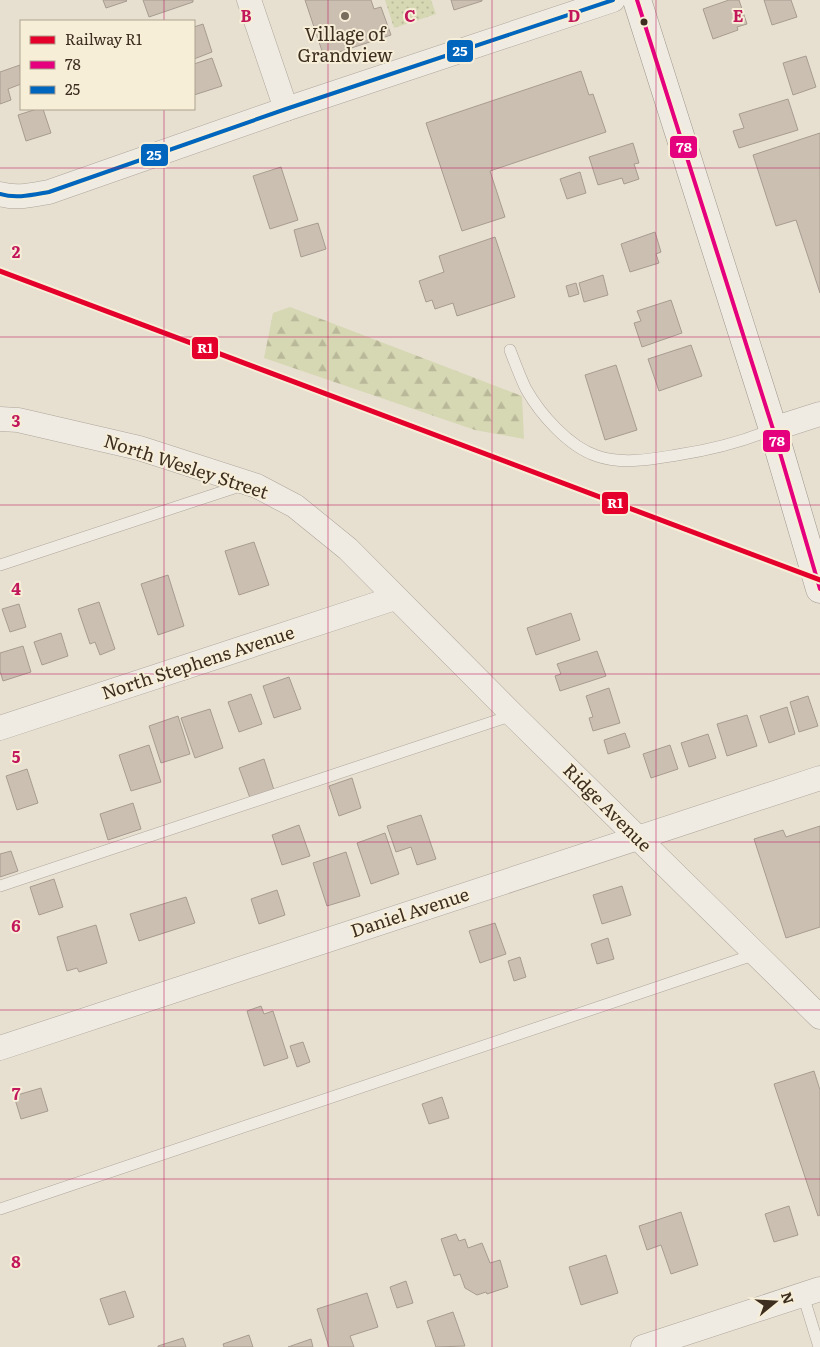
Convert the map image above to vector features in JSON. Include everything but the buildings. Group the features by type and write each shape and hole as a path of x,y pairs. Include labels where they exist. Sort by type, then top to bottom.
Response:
{"street":[{"path":"249,0 286,109"},
{"path":"4,195 22,197 49,192 286,109 613,0"},
{"path":"637,0 773,429 820,589"},
{"path":"773,429 820,414"},
{"name":"North Wesley Street","path":"0,419 18,420 139,448 257,486 295,506 348,549 395,598"},
{"name":"Ridge Avenue","path":"395,598 820,1017"},
{"name":"North Stephens Avenue","path":"0,728 395,598"},
{"name":"Daniel Avenue","path":"0,1048 820,778"},
{"path":"643,1347 811,1292"}],"lane":[{"path":"510,350 526,388 538,408 573,442 597,456 621,461 648,460 701,451 747,440 773,429"},
{"path":"0,565 247,483"},
{"path":"0,886 513,715"},
{"path":"0,1209 756,954"},
{"path":"811,1292 819,1347"}],"green space":[{"path":"385,0 431,0 436,14 394,28"},
{"path":"290,307 522,396 524,439 475,430 264,358 273,313"}],"rail line":[{"name":"R1","path":"0,271 820,580"}],"transit line":[{"name":"25","path":"0,194 18,196 49,192 286,109 613,0"},
{"name":"78","path":"637,0 773,429 820,589"}],"place":[{"name":"Village of Grandview","path":"345,16"}]}
